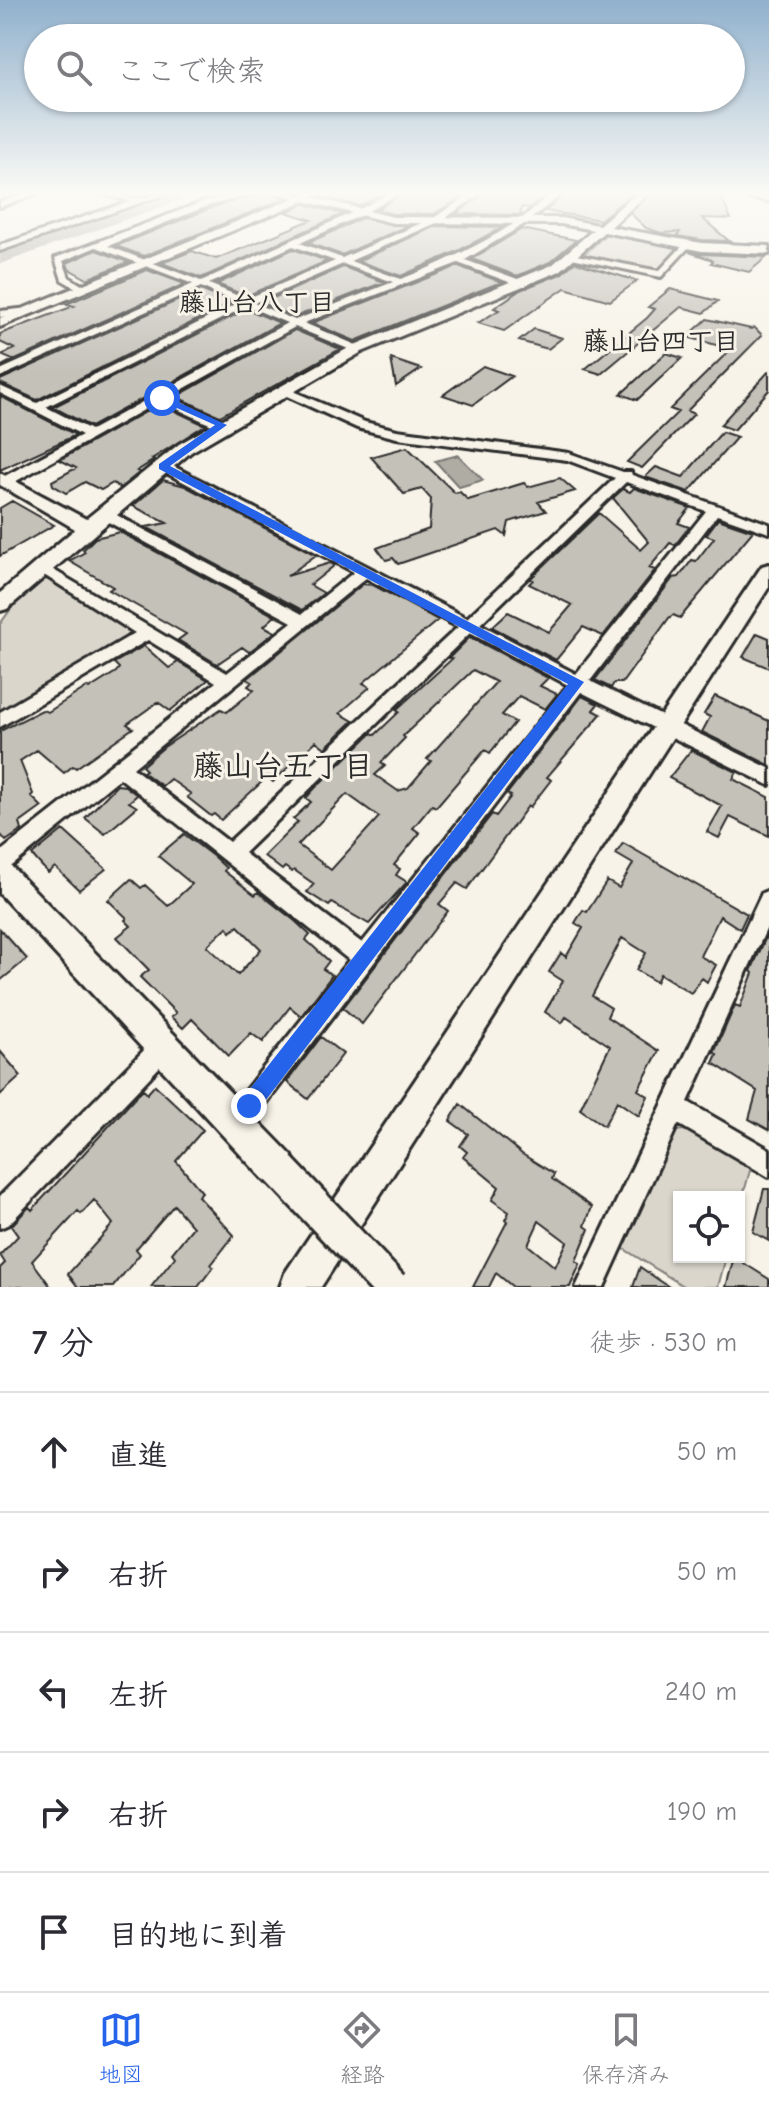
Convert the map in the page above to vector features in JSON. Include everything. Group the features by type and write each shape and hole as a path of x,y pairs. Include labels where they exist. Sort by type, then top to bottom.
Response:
{"street":[{"path":"79,252 58,260 65,278 83,289"},
{"path":"118,252 357,349"},
{"path":"0,323 172,252"},
{"path":"0,374 273,252"},
{"path":"318,252 402,282"},
{"path":"38,407 246,303 363,252"},
{"path":"3,480 162,398 295,323 458,260 471,252"},
{"path":"1,599 163,466 222,425 357,349 523,284 577,252"},
{"path":"571,257 661,274 680,252"},
{"path":"458,260 523,284"},
{"path":"0,314 29,311"},
{"path":"0,389 92,435"},
{"path":"284,391 361,425 397,434 569,457 769,529"},
{"path":"162,398 222,425"},
{"path":"163,466 577,682 769,777"},
{"path":"230,854 626,475"},
{"path":"3,480 87,528"},
{"path":"237,1121 715,508"},
{"path":"106,515 303,621"},
{"path":"40,568 228,681"},
{"path":"299,1287 769,571"},
{"path":"0,864 364,572"},
{"path":"0,720 147,633"},
{"path":"121,769 363,957"},
{"path":"0,874 391,1287"},
{"path":"590,1287 766,915"},
{"path":"0,1215 164,1046"},
{"path":"674,1107 769,1164"}],"shaded area":[{"path":"587,252 675,252 657,272 581,258"},
{"path":"458,455 483,480 459,487 435,461"},
{"path":"48,579 132,631 131,636 0,714 0,624 27,590"},
{"path":"685,1130 751,1167 744,1191 673,1191 673,1263 724,1263 718,1287 685,1287 621,1247 674,1131"}],"building":[{"path":"91,252 101,252 128,262 87,279 69,269 67,263"},
{"path":"133,252 154,252 144,256"},
{"path":"189,252 216,259 233,252 259,252 201,278 162,263"},
{"path":"286,252 302,252 327,261 246,296 217,284"},
{"path":"378,252 455,252 401,276 358,261"},
{"path":"484,252 562,252 550,262 517,276 472,259"},
{"path":"689,252 767,257 749,272 711,263 713,261"},
{"path":"575,262 637,281 610,301 565,288 504,331 478,323 499,310 494,308 520,290 561,274"},
{"path":"458,266 501,282 355,341 312,323"},
{"path":"343,267 384,282 295,317 262,303"},
{"path":"147,270 185,284 0,367 13,360 1,355 15,349 0,342 0,334 74,306 66,304"},
{"path":"670,289 718,301 704,313 681,307 601,374 585,369 647,318 655,309 648,307"},
{"path":"201,290 231,303 37,400 0,383 0,380"},
{"path":"247,309 280,323 91,427 53,407"},
{"path":"707,319 751,329 754,327 762,335 687,411 694,414 642,468 627,462 678,412 670,409 731,349 687,337"},
{"path":"534,329 562,338 548,349 519,341"},
{"path":"295,330 340,349 220,416 176,397"},
{"path":"666,353 682,358 637,400 621,394"},
{"path":"391,359 421,369 396,386"},
{"path":"483,366 512,376 473,405 443,395"},
{"path":"769,371 769,390 734,430 720,425"},
{"path":"0,396 76,435 0,470"},
{"path":"160,404 205,425 152,459 120,488 113,483 101,490 85,482 66,493 53,485 52,481 76,468 60,460"},
{"path":"722,432 737,437 689,492 645,477 656,467 683,477"},
{"path":"407,447 455,493 460,492 468,500 524,483 528,487 560,478 575,491 538,502 546,511 509,522 506,536 498,530 398,564 393,558 386,560 377,548 429,529 431,499 422,489 404,494 371,457"},
{"path":"163,480 185,486 316,555 287,576 330,563 335,565 310,585 324,593 302,610 146,527 167,523 133,506"},
{"path":"634,488 690,508 678,523 689,527 675,545 670,543 649,568 655,570 603,636 583,627 556,660 492,627 508,612 549,632 572,605 529,584 533,580 530,579 599,513 641,550 649,542 613,498 623,489 630,492"},
{"path":"12,501 54,525 0,556 0,508"},
{"path":"718,519 753,531 680,618 673,615 669,618 622,683 614,683 611,688 595,680 673,578 679,577 692,560 696,561 714,538 706,535"},
{"path":"120,532 275,616 264,626 275,632 249,652 242,647 217,664 178,640 186,634 109,590 113,587 69,561 85,552 83,550 95,538"},
{"path":"363,584 373,585 438,620 363,683 370,687 340,713 353,721 325,748 316,741 273,782 267,777 221,820 187,797 191,794 170,779 162,786 143,772 146,770 142,766 164,747 221,709 227,712 254,690 248,686 252,682 247,679"},
{"path":"757,633 769,638 769,668 743,657"},
{"path":"470,637 548,678 540,686 557,694 545,709 519,696 502,715 515,722 490,753 485,750 436,807 432,805 413,828 420,833 394,865 400,869 396,875 407,882 369,924 307,892 314,884 294,870 292,872 285,867 282,870 264,856 298,822 293,819 311,802 306,798 317,786 372,733 375,735 399,712 396,710 452,659 449,658","holes":["473,670 496,682 427,759 431,761 408,788 398,791 375,775 385,766 381,763 405,738 403,736","347,794 379,817 331,870 298,845"]},
{"path":"144,646 169,668 178,662 208,680 170,711 158,702 127,724 133,728 76,768 73,766 64,773 37,750 20,761 33,794 31,796 42,807 20,823 22,830 6,841 0,834 0,731 42,710 48,712 87,687 89,689 116,672 119,668 114,663"},
{"path":"582,696 598,704 593,710 601,714 547,777 551,780 467,889 457,883 439,904 448,911 362,1024 343,1008 492,814 496,816 511,796 507,794"},
{"path":"715,696 769,721 769,765 702,732 710,717 704,714"},
{"path":"691,750 737,772 733,779 769,797 769,836 730,817 719,838 707,832 722,806 669,778"},
{"path":"117,785 125,786 137,795 129,802 137,807 105,834 85,818"},
{"path":"63,830 106,869 79,890 55,867 48,873 32,855"},
{"path":"184,834 226,868 224,871 255,895 258,892 310,935 306,940 329,961 323,969 332,975 301,1016 290,1007 263,1042 251,1033 229,1056 192,1019 183,1028 171,1017 176,1013 140,977 149,970 117,937 131,926 108,900 131,879 141,888 145,885 168,906 192,884 158,856","holes":["238,926 261,949 238,975 207,946 227,927 231,932"]},
{"path":"623,843 747,914 740,929 720,916 700,956 716,965 707,982 702,978 691,993 660,974 656,982 636,970 646,953 622,938 592,996 611,1008 607,1017 659,1051 638,1090 648,1096 639,1116 617,1101 604,1126 580,1109 610,1046 566,1017 562,1023 545,1012 563,981 549,972 561,953 566,957 583,928 575,923 583,910 587,912 607,881 619,888 633,864 616,854"},
{"path":"0,929 27,959 0,981"},
{"path":"769,930 769,1130 749,1119 757,1091 713,1063 717,1054 714,1053 735,1005 740,1007"},
{"path":"321,1037 343,1054 308,1099 287,1082"},
{"path":"0,1051 21,1076 0,1095"},
{"path":"155,1085 203,1130 176,1161 202,1192 198,1196 234,1235 198,1287 151,1287 175,1257 172,1253 193,1227 174,1205 136,1249 140,1254 113,1287 78,1287 68,1274 113,1224 94,1200 81,1214 78,1211 32,1261 51,1287 0,1287 0,1268 5,1263 0,1255 18,1236 11,1226 29,1207 32,1210 143,1089 147,1094"},
{"path":"460,1104 522,1154 554,1174 552,1179 592,1207 585,1226 589,1229 576,1261 580,1264 570,1287 513,1287 496,1273 489,1287 473,1287 507,1222 509,1212 492,1200 499,1187 463,1157 467,1152 460,1146 468,1134 450,1121","holes":["539,1221 567,1242 555,1267 528,1245"]},
{"path":"764,1189 769,1189 769,1241 753,1232"},
{"path":"732,1263 744,1263 769,1279 769,1287 726,1287"},
{"path":"640,1267 669,1287 633,1287"}],"waterway":[{"path":"0,259 20,252"}],"district":[{"name":"藤山台八丁目","path":"257,302"},
{"name":"藤山台四丁目","path":"661,341"},
{"name":"藤山台五丁目","path":"283,766"}],"route":[{"path":"162,398 222,425 163,466 577,682 249,1106"}]}
